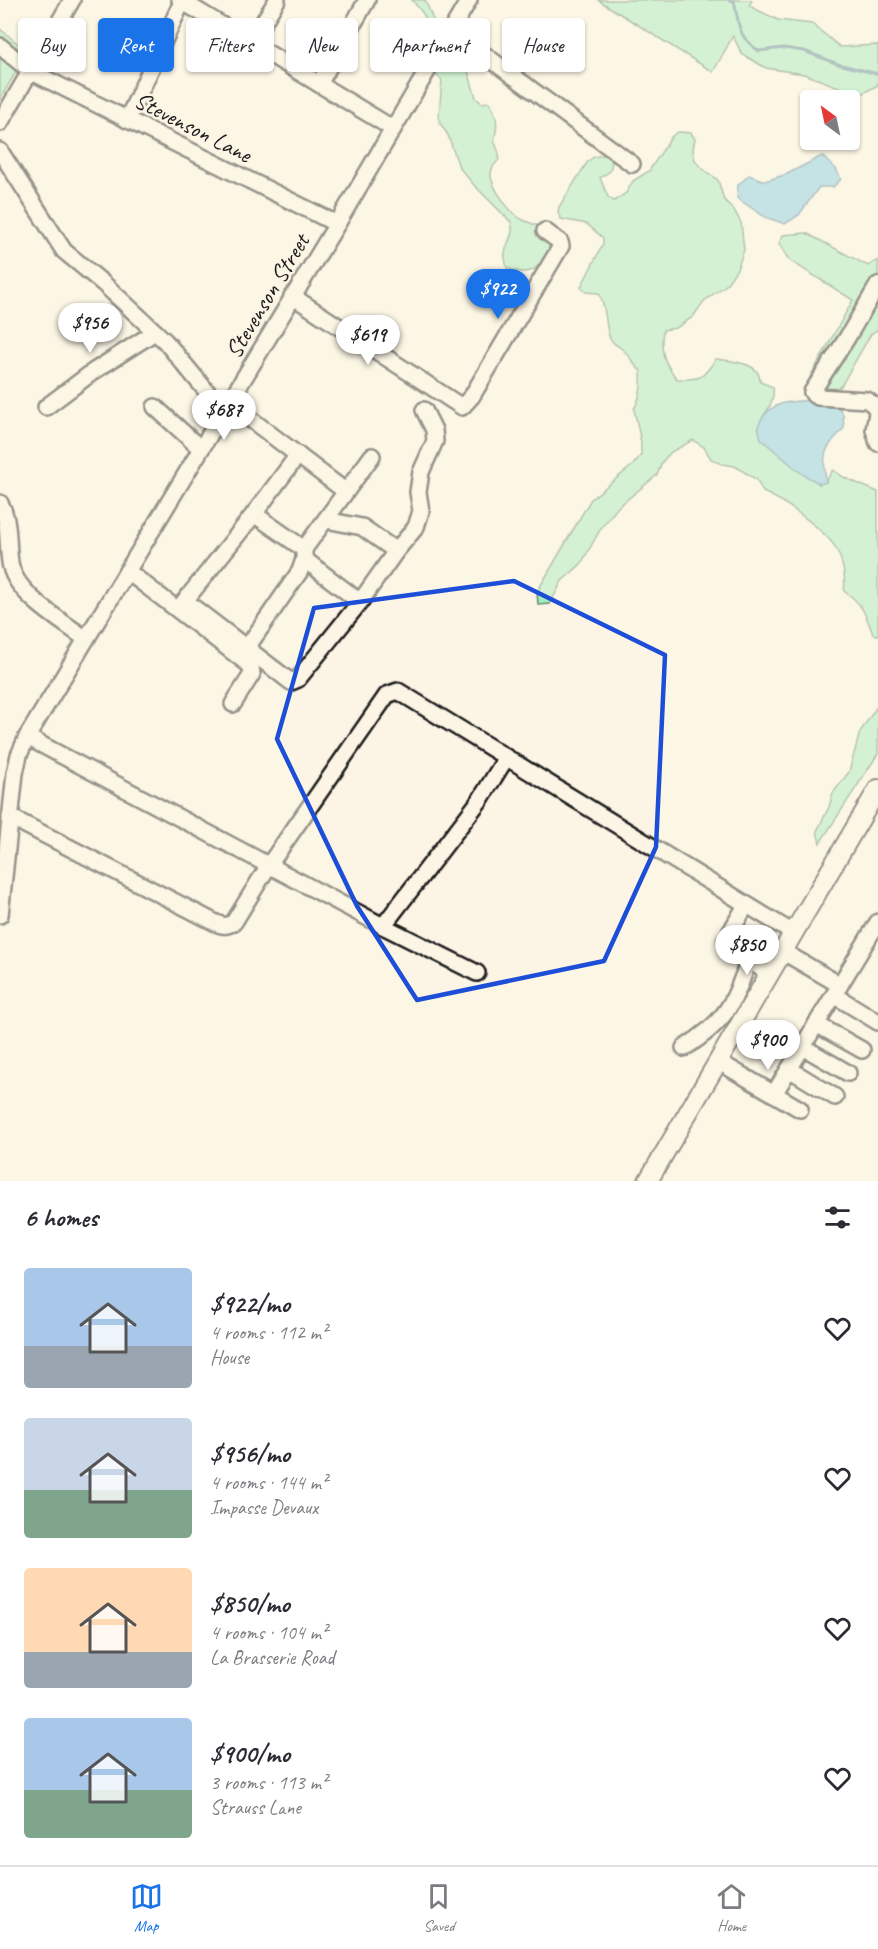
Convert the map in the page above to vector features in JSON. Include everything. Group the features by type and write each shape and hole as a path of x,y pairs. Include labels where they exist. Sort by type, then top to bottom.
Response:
{"main road":[{"path":"648,1181 878,789"}],"street":[{"path":"61,18 72,0"},
{"path":"266,18 277,0"},
{"path":"319,84 367,0"},
{"name":"Stevenson Street","path":"458,18 469,0"},
{"path":"127,120 181,1 210,18"},
{"name":"Stevenson Lane","path":"0,46 18,61"},
{"path":"274,56 392,128"},
{"path":"490,59 632,164"},
{"path":"0,123 29,72"},
{"name":"Stevenson Lane","path":"32,72 336,224"},
{"name":"Stevenson Street","path":"0,915 15,773 19,755 27,737 426,72"},
{"path":"0,151 64,251 104,284 155,332 226,406 298,455 345,491"},
{"path":"292,296 462,407 472,396 561,246 560,242 545,231"},
{"path":"878,285 812,392 818,397 867,400 875,406 877,413 874,430 878,443"},
{"path":"46,407 94,371 155,332"},
{"path":"155,407 200,448"},
{"path":"127,571 246,649 291,682 298,679 416,527 421,511 418,492 421,472 435,441 435,430 424,410"},
{"path":"182,606 298,455"},
{"path":"246,649 300,571 304,554 326,520 372,456"},
{"path":"0,503 7,517 11,571 19,584 27,594 86,639"},
{"path":"254,514 360,602"},
{"path":"326,520 362,527 396,550"},
{"path":"182,606 251,666 252,674 233,704"},
{"path":"10,817 222,926 229,926 234,922 269,865 387,695 398,692 793,933"},
{"path":"27,737 383,926 477,973"},
{"path":"383,926 480,800 506,758"},
{"path":"746,905 726,940 730,946 769,974"},
{"path":"774,1094 878,922"},
{"path":"782,951 878,1022"},
{"path":"684,1048 705,1035 729,1009 740,987 749,959"},
{"path":"816,1024 862,1050"},
{"path":"802,1047 848,1073"},
{"path":"718,1062 800,1109"},
{"path":"789,1069 835,1097"}],"highlighted area":[{"path":"514,581 665,655 656,847 604,961 417,1000 357,906 277,739 314,608"}],"green space":[{"path":"412,0 425,0 432,18 425,18"},
{"path":"598,0 752,0 749,6 778,20 812,24 840,47 878,45 878,85 860,95 860,90 847,90 804,74 766,68 742,54 733,36 713,72"},
{"path":"0,29 18,44 18,69 0,99"},
{"path":"433,72 468,72 476,98 482,103 489,102 496,116 494,141 499,159 491,174 497,192 507,206 521,219 552,231 554,238 546,254 538,266 532,270 526,272 507,268 505,255 511,234 511,222 459,167 448,135 440,123 442,80"},
{"path":"678,132 691,133 695,139 693,153 697,164 718,180 724,200 734,210 741,223 744,250 737,269 726,285 704,301 693,317 676,328 663,330 662,350 666,362 677,379 692,379 704,375 716,359 750,366 756,370 760,382 773,387 772,401 761,420 819,484 826,481 833,470 845,478 878,492 878,635 873,634 859,605 844,591 841,560 832,542 793,509 763,492 757,480 735,466 711,459 704,447 693,440 671,452 662,462 657,475 618,507 601,528 581,564 562,581 550,604 538,605 537,592 591,499 633,465 641,455 641,442 634,409 641,391 641,371 625,351 612,342 599,293 586,292 581,287 603,244 603,238 587,224 561,219 558,213 559,207 588,161 607,154 613,158 610,171 600,178 608,197 614,201 626,193 633,181 649,171 672,136"},
{"path":"806,233 868,266 878,260 878,329 871,334 841,386 825,396 818,395 810,377 853,300 789,260 779,244 783,235"},
{"path":"878,705 878,754 820,843 817,831 833,793 849,772 860,732"}],"water":[{"path":"822,156 836,169 841,179 833,187 819,187 799,215 785,224 765,217 737,198 738,185 749,175 765,181 787,174"},
{"path":"814,400 835,402 843,414 844,428 828,447 824,464 826,482 820,484 802,474 761,439 758,426 768,411 774,407 788,402"}],"waterway":[{"path":"729,0 734,1 738,24 743,35 759,51 783,48 804,51 838,64 878,74"}]}
